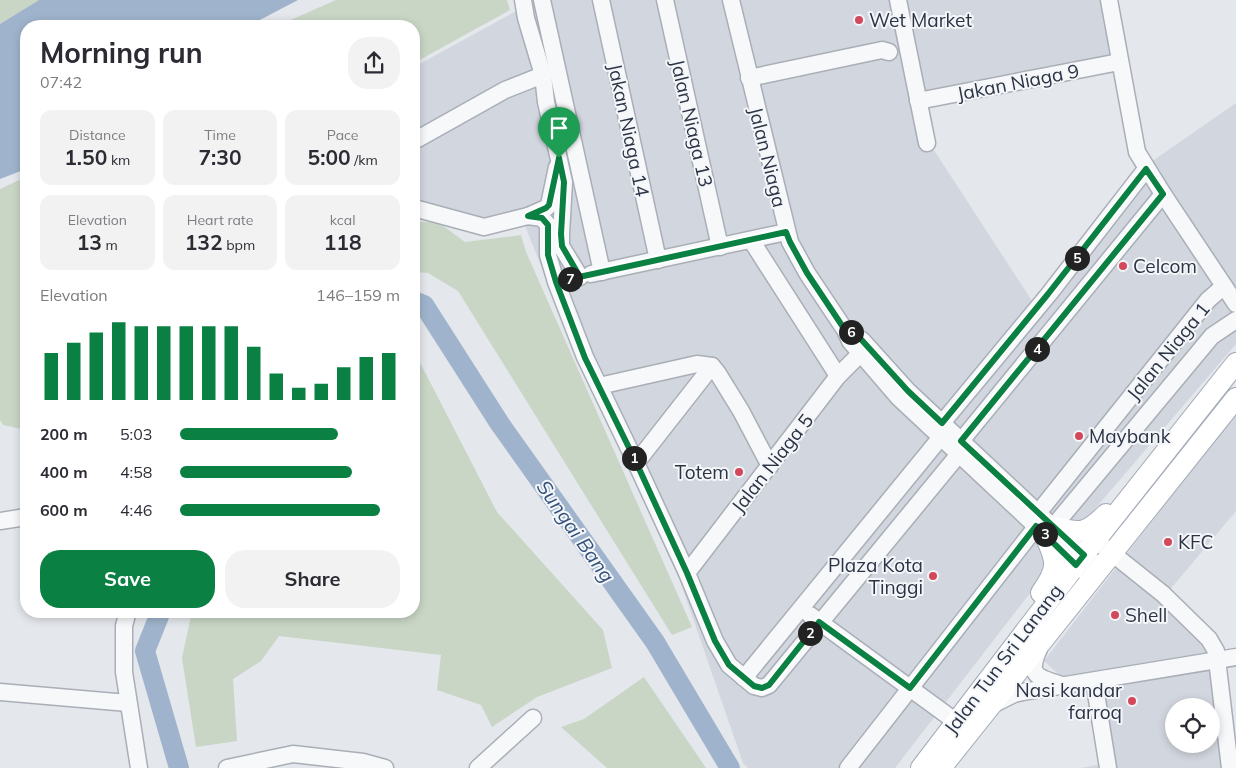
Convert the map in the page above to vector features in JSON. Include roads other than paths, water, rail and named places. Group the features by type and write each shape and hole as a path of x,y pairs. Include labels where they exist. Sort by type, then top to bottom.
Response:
{"main road":[{"name":"Jalan Tun Sri Lanang","path":"921,768 1085,553 1236,363"},
{"name":"Jalan Tun Sri Lanang","path":"941,768 1236,398"},
{"path":"1043,525 1074,532 1090,529 1121,499 1136,490"},
{"path":"1000,663 1003,644 1042,592 1053,573 1054,559 1043,525"}],"street":[{"path":"523,0 526,18 543,76 546,102 564,182 562,246 580,277"},
{"path":"542,0 602,272"},
{"name":"Jakan Niaga 14","path":"601,0 658,260"},
{"name":"Jalan Niaga 13","path":"665,0 720,247"},
{"name":"Jalan Niaga","path":"731,0 786,232 790,242 807,273 860,354 899,398 942,430"},
{"path":"898,0 927,143"},
{"path":"1108,0 1138,152 1146,169 1236,304"},
{"path":"749,78 882,50 889,52"},
{"name":"Jakan Niaga 9","path":"918,101 1119,62"},
{"path":"420,138 505,90 543,76"},
{"path":"420,210 484,227 528,216 549,205 559,158"},
{"path":"744,678 942,430 1146,169"},
{"path":"528,216 542,218 548,225 548,255 556,282 585,358 636,462 721,653 729,665 758,688 766,687 1163,194"},
{"path":"556,282 786,232"},
{"path":"751,240 838,376"},
{"name":"Jalan Niaga 1","path":"1043,525 1208,300 1224,286"},
{"name":"Jalan Niaga 1","path":"848,768 910,688 1043,525 1212,336 1236,320"},
{"name":"Jalan Niaga","path":"845,330 858,336 942,430 1043,525 1085,553 1101,567 1163,594 1209,639 1216,650 1218,659"},
{"name":"Jalan Niaga 5","path":"687,573 838,376 860,354"},
{"path":"599,386 698,364 712,366 740,411 770,466"},
{"path":"636,462 712,366"},
{"path":"0,521 20,518"},
{"path":"801,608 955,721"},
{"path":"126,618 123,650 128,703 139,768"},
{"path":"1046,636 1033,663 1034,671 1041,679 1066,685"},
{"path":"986,710 1014,694 1236,657"},
{"path":"1218,659 1230,768"},
{"path":"1094,681 1108,768"},
{"path":"0,692 128,703"},
{"path":"478,768 533,718"},
{"path":"227,768 293,754 363,762 384,768"}],"water":[{"path":"39,0 298,0 260,20 20,20 20,171 0,179 0,24"}],"waterway":[{"name":"Sungai Bang","path":"420,303 424,305 500,424 655,642 730,768"},
{"path":"158,618 145,651 179,768"}],"place":[{"name":"Wet Market","path":"859,20"},
{"name":"Celcom","path":"1123,266"},
{"name":"Maybank","path":"1079,436"},
{"name":"Totem","path":"739,472"},
{"name":"KFC","path":"1168,542"},
{"name":"Plaza Kota Tinggi","path":"933,576"},
{"name":"Shell","path":"1115,615"},
{"name":"Nasi kandar farroq","path":"1132,701"}]}
